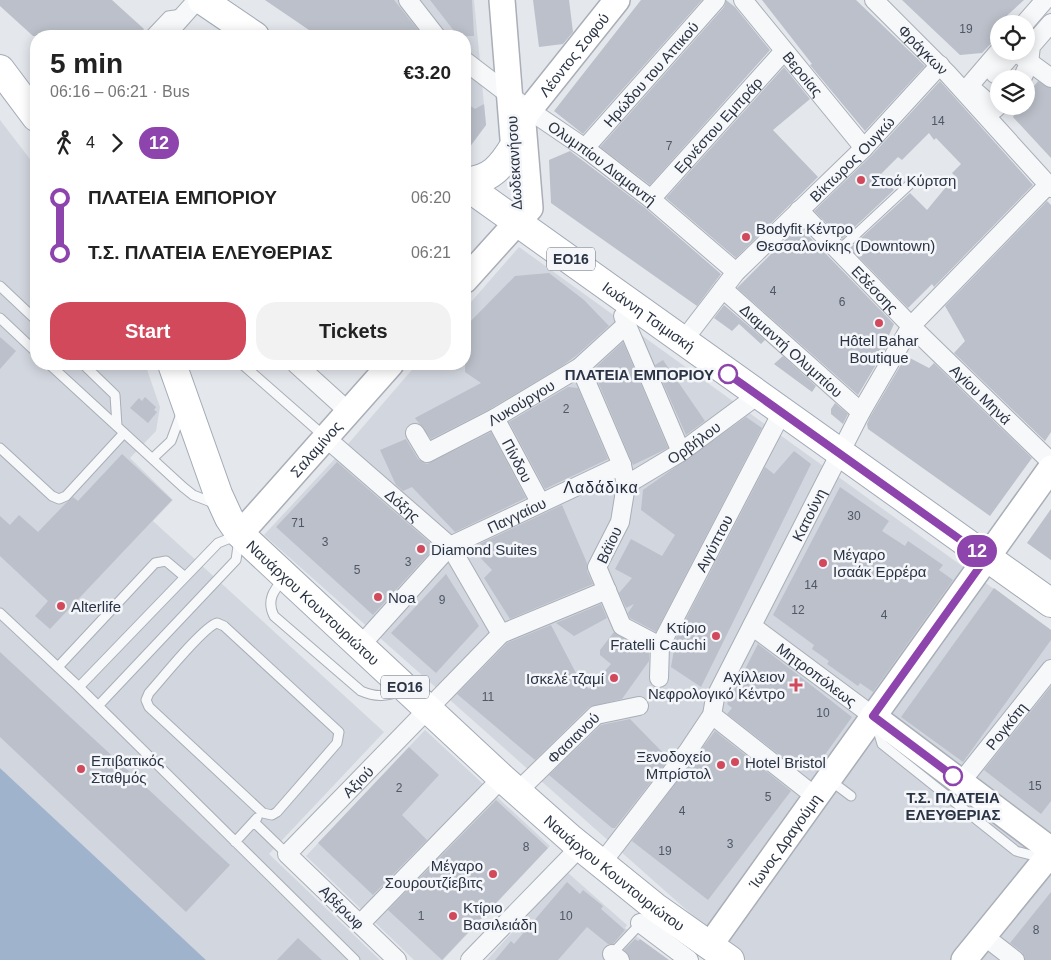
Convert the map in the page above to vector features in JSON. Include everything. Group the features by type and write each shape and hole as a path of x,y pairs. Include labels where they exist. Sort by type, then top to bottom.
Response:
{"main road":[{"name":"Δωδεκανήσου","path":"502,0 519,119 517,222"},
{"name":"Λέοντος Σοφού","path":"519,119 617,0"},
{"path":"193,7 242,30"},
{"path":"0,69 30,108"},
{"path":"471,179 491,175 503,163 519,119"},
{"name":"ΕΟ16","path":"471,189 517,222"},
{"path":"471,273 517,222"},
{"name":"Ιωάννη Τσιμισκή","path":"517,222 614,290 758,396 1051,603"},
{"name":"Ναυάρχου Κουντουριώτου","path":"174,370 224,507 240,534 509,785 590,856 648,915 709,955"},
{"name":"Σαλαμίνος","path":"240,534 386,370"},
{"name":"Ίωνος Δραγούμη","path":"709,955 822,788 1051,468"},
{"name":"Μητροπόλεως","path":"873,716 1051,851"},
{"path":"964,960 1051,851"}],"street":[{"path":"171,30 193,7 197,0"},
{"path":"408,0 431,30"},
{"name":"Ηρώδου του Αττικού","path":"585,148 716,0"},
{"name":"Βεροίας","path":"744,0 864,148"},
{"name":"Φράγκων","path":"874,0 974,97"},
{"path":"1032,15 1045,0"},
{"path":"1025,70 1031,46 1051,23"},
{"name":"Ερνέστου Εμπράρ","path":"651,199 784,51"},
{"path":"992,60 969,86 974,97 1050,187"},
{"path":"974,97 1007,60"},
{"name":"Βίκτωρος Ουγκώ","path":"683,341 736,272 864,148 940,65"},
{"name":"Ολυμπίου Διαμαντή","path":"471,67 519,119 585,148 651,199 736,272"},
{"path":"1035,74 1051,78"},
{"path":"974,97 990,106"},
{"name":"Κατούνη","path":"470,960 590,856 688,751 712,715 715,698 840,453 861,412 911,326 1050,187"},
{"name":"Εδέσσης","path":"799,210 911,326"},
{"name":"Διαμαντή Ολυμπίου","path":"723,289 861,412"},
{"path":"614,290 626,325 681,452"},
{"name":"Λυκούργου","path":"415,432 427,453 495,418 580,367 626,325"},
{"name":"Αγίου Μηνά","path":"911,326 1051,462"},
{"name":"Βάϊου","path":"580,367 622,465 626,485 620,522 597,567 622,626 660,646"},
{"path":"303,370 349,412"},
{"name":"Ορβήλου","path":"626,485 681,452 758,396"},
{"name":"Αιγύπτου","path":"658,678 660,646 782,412"},
{"name":"Πίνδου","path":"495,418 540,502"},
{"name":"Δόξης","path":"326,438 450,546 501,634"},
{"name":"Παγγαίου","path":"360,646 450,546 622,465"},
{"path":"501,634 607,590"},
{"name":"Μητροπόλεως","path":"752,626 873,716"},
{"name":"Αξιού","path":"287,854 501,634"},
{"name":"Ρογκότη","path":"961,782 1051,669"},
{"name":"Φασιανού","path":"360,924 509,785 596,715 639,706"},
{"path":"712,715 822,788"},
{"name":"Αβέρωφ","path":"287,854 398,960"},
{"path":"984,936 1015,960"}],"lane":[{"path":"155,30 168,16 193,7"},
{"path":"838,251 909,185"},
{"path":"0,286 30,314"},
{"path":"0,318 30,346"},
{"path":"55,370 193,495 224,507"},
{"path":"90,370 115,396 116,426"},
{"path":"249,370 326,438"},
{"path":"153,458 168,446 174,436 181,415 183,396"},
{"path":"0,448 52,496 59,499 66,496 124,432"},
{"path":"79,687 218,543 240,534"},
{"path":"98,706 236,560 240,534"},
{"path":"58,667 155,563 166,560 185,577"},
{"path":"284,577 270,597 274,616 361,691 373,696 382,697 407,689"},
{"path":"0,613 79,687 355,960"},
{"path":"217,623 224,626 322,716 336,729 340,736 337,743 277,812 268,815 262,813 149,707 146,700 149,693 210,627 217,623"},
{"path":"873,716 882,744 1016,851 1031,855 1051,851"},
{"path":"822,788 851,796"},
{"path":"235,842 262,813"},
{"path":"254,822 287,854"},
{"path":"613,958 648,915"}],"shaded area":[{"path":"265,0 474,0 486,125 471,146 471,30 309,30"},
{"path":"0,120 30,159 30,370 147,370 160,407 156,431 130,458 173,500 153,521 384,732 269,854 380,960 206,960 0,768"},
{"path":"519,247 1051,630 1051,960 746,960 726,945 264,535 342,451 412,370 471,370 471,302"},
{"path":"425,730 550,846 443,960 414,960 306,856"},
{"path":"567,872 627,925 625,928 640,939 625,957 628,960 487,960"}],"water":[{"path":"0,768 206,960 0,960"}],"building":[{"path":"0,0 112,0 144,29 30,30 30,33 0,6"},
{"path":"265,0 394,0 418,30 309,30"},
{"path":"430,0 472,0 474,36 471,36 471,30 453,30"},
{"path":"533,0 569,0 573,32 563,44 539,47"},
{"path":"641,0 702,0 583,134 554,111"},
{"path":"726,0 735,7 770,50 650,185 600,147 724,7"},
{"path":"762,0 856,0 925,66 865,131 810,65 812,64"},
{"path":"902,0 1024,0 1008,15 990,15 990,45 982,53 960,55"},
{"path":"784,67 810,99 773,130 818,177 736,258 666,198"},
{"path":"940,81 1033,185 934,287 932,284 908,308 850,248 910,193 927,210 955,176 952,173 961,164 936,138 934,140 929,133 902,160 898,157 880,175 894,190 842,239 814,211 872,155"},
{"path":"1038,81 1051,88 1051,158 1013,117 1014,115 1035,115 1035,85"},
{"path":"484,104 486,125 471,145 471,106 475,109"},
{"path":"570,151 644,207 721,274 697,306 551,203 549,160"},
{"path":"1047,201 1051,205 1051,432 1045,441 954,353 965,341 945,306"},
{"path":"799,226 894,324 885,344 887,346 858,395 737,288"},
{"path":"549,273 584,300 609,326 562,366 490,409 431,439 415,418 481,383 465,372 465,370 471,370 471,321 515,276"},
{"path":"724,305 765,340 761,344 739,324 732,331 714,318"},
{"path":"0,337 16,351 0,369"},
{"path":"623,342 668,448 633,465 593,370"},
{"path":"783,356 816,386 812,392 774,364"},
{"path":"906,356 929,368 934,363 1032,458 990,516 868,429 867,424 870,417"},
{"path":"663,360 705,421 686,435 655,365"},
{"path":"568,387 578,388 608,459 545,489 509,422"},
{"path":"145,397 156,407 154,410 157,412 148,423 130,408 139,398 142,401"},
{"path":"835,403 848,414 843,424 831,414 831,409"},
{"path":"746,417 762,428 656,632 630,618 628,613 634,604 626,608 619,593 632,578 615,569 631,539 662,556 675,535 641,510 643,490"},
{"path":"491,432 526,498 455,532 412,487 403,491 396,485 380,450 406,439 418,459 427,464"},
{"path":"794,451 811,464 701,687 671,667 676,638 765,467 774,474"},
{"path":"122,454 172,500 50,629 35,616 48,601 0,556 0,516 10,525 19,515 38,532 73,497 78,501"},
{"path":"337,462 435,547 373,615 276,527"},
{"path":"840,487 889,521 882,531 905,546 908,541 943,565 939,570 953,580 873,692 860,683 858,686 827,664 829,661 812,649 814,645 773,615"},
{"path":"562,505 587,563 587,571 593,584 510,619 484,578 492,570 472,549"},
{"path":"1051,509 1051,560 1027,543"},
{"path":"446,574 479,626 436,673 391,633"},
{"path":"994,588 1051,630 1051,640 963,762 901,717"},
{"path":"601,604 607,618 574,636 556,623"},
{"path":"551,625 579,679 589,689 611,664 600,655 600,650 614,632 649,652 649,661 622,699 589,707 535,760 457,694 507,643"},
{"path":"758,644 852,717 814,770 799,770 727,714 732,708 727,704"},
{"name":"Επιβατικός Σταθμός","path":"0,652 230,865 186,912 0,737"},
{"path":"1051,686 1051,801 1041,814 984,770"},
{"path":"630,719 669,759 615,828 612,828 549,775 601,725"},
{"path":"715,731 791,791 708,900 632,841"},
{"path":"409,747 439,775 402,815 427,840 373,895 318,843"},
{"path":"496,800 548,848 442,960 388,910"},
{"path":"567,882 580,894 583,890 603,906 601,909 625,930 613,944 608,944 587,927 558,960 495,960 511,941 514,944"},
{"path":"1051,892 1051,960 1025,960 1022,952 1010,943"},
{"path":"298,938 322,960 277,960"},
{"path":"635,939 638,941 640,939 669,960 630,960 624,950"}],"bus line":[{"name":"12","path":"728,374 986,558 873,716 953,776"}],"place":[{"name":"Στοά Κύρτση","path":"861,180"},
{"name":"Bodyfit Κέντρο Θεσσαλονίκης (Downtown)","path":"746,237"},
{"name":"Hôtel Bahar Boutique","path":"879,323"},
{"name":"ΠΛΑΤΕΙΑ ΕΜΠΟΡΙΟΥ","path":"728,374"},
{"name":"Diamond Suites","path":"421,549"},
{"name":"Μέγαρο Ισαάκ Ερρέρα","path":"823,563"},
{"name":"Noa","path":"378,597"},
{"name":"Alterlife","path":"61,606"},
{"name":"Κτίριο Fratelli Cauchi","path":"716,636"},
{"name":"Ισκελέ τζαμί","path":"614,678"},
{"name":"Αχίλλειον Νεφρολογικό Κέντρο","path":"796,685"},
{"name":"Hotel Bristol","path":"735,762"},
{"name":"Ξενοδοχείο Μπρίστολ","path":"721,765"},
{"name":"Επιβατικός Σταθμός","path":"81,769"},
{"name":"Τ.Σ. ΠΛΑΤΕΙΑ ΕΛΕΥΘΕΡΙΑΣ","path":"953,776"},
{"name":"Μέγαρο Σουρουτζίεβιτς","path":"493,874"},
{"name":"Κτίριο Βασιλειάδη","path":"453,916"}],"district":[{"name":"Λαδάδικα","path":"601,487"}]}
